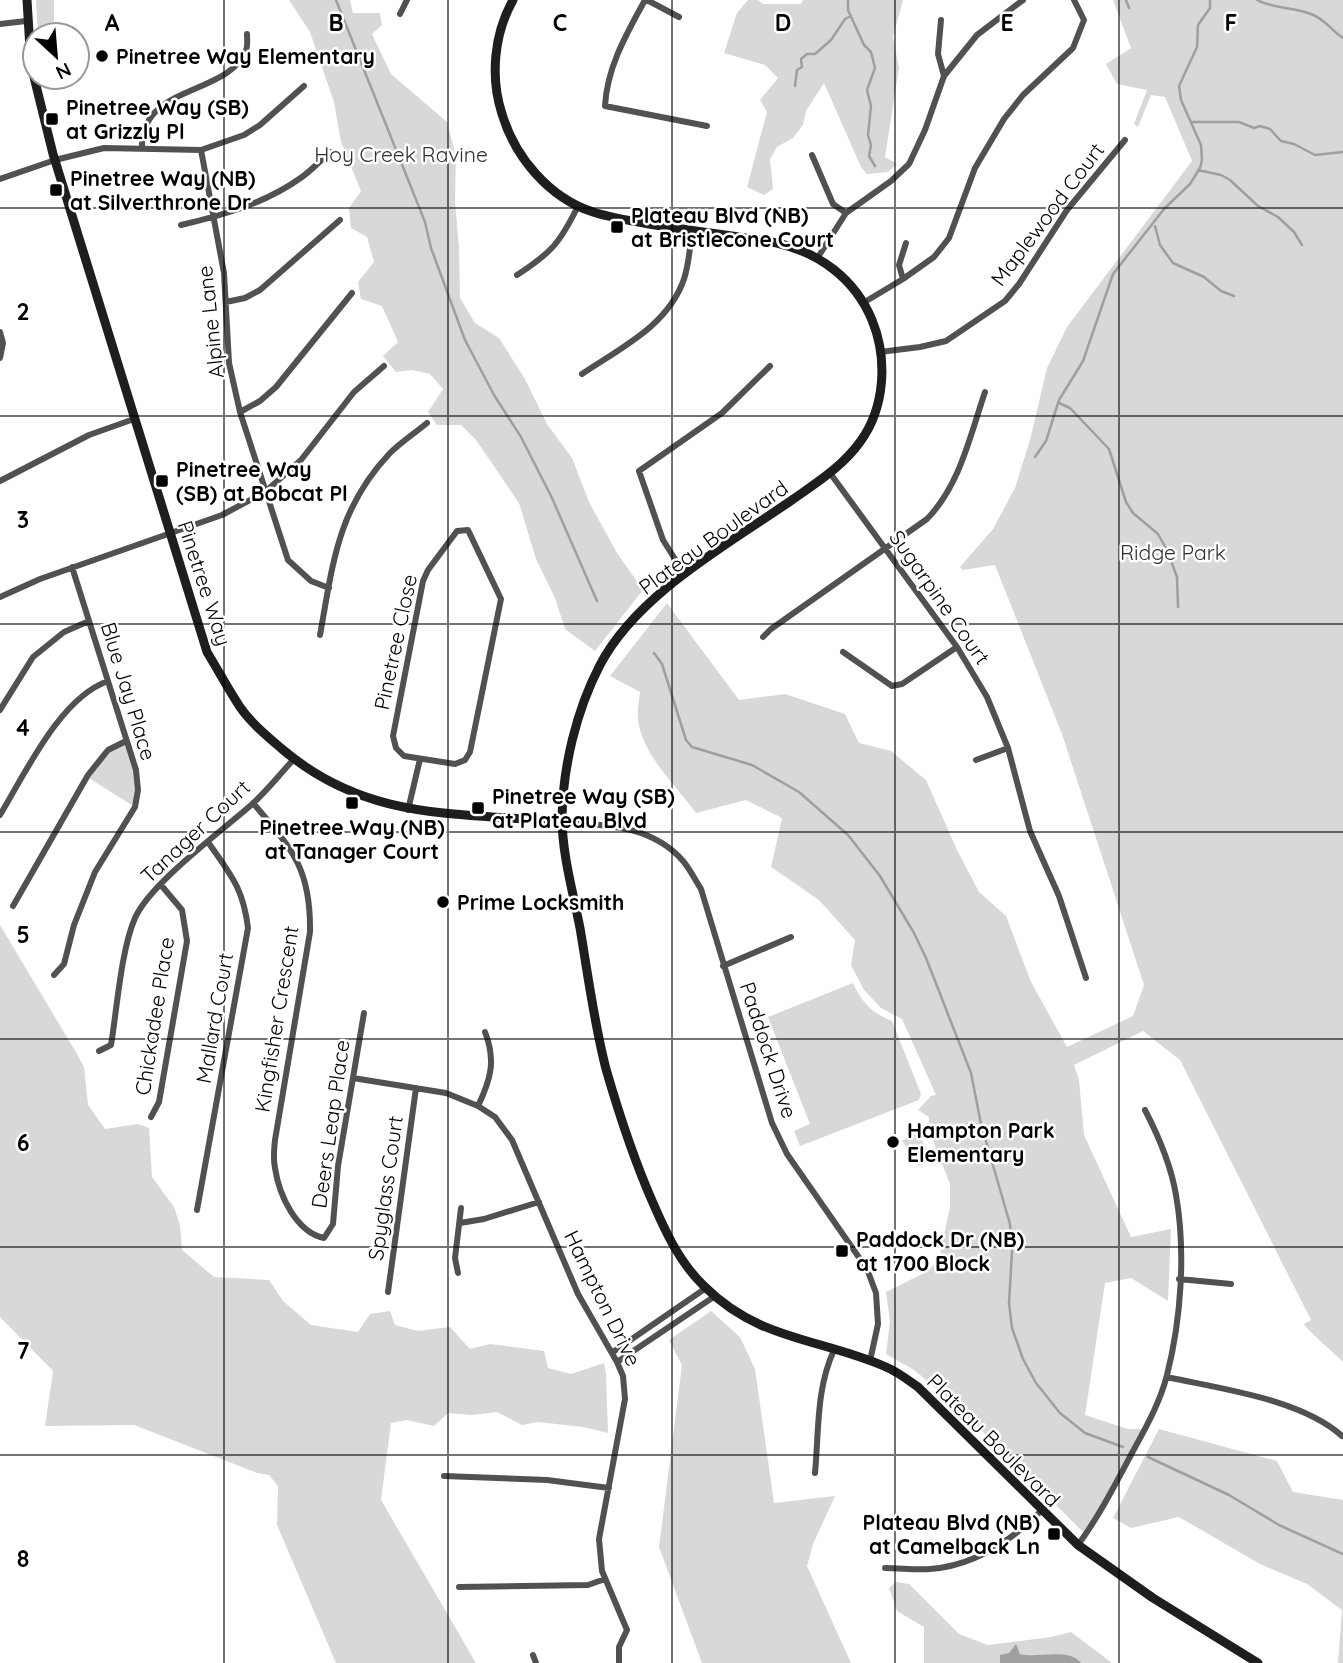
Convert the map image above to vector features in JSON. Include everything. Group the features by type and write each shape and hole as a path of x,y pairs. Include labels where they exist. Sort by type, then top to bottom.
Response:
{"street":[{"name":"Pinetree Way","path":"26,21 27,0"},
{"path":"400,14 407,0"},
{"name":"Plateau Boulevard","path":"513,0 504,18 495,66 501,113 514,143 533,171 551,189 578,206 624,220 777,243 818,257 845,279 863,303 874,325 880,352 880,391 873,418 862,439 830,473 685,575 653,600 633,621 600,666 580,716 572,745 565,776 562,822 564,842 606,1066 639,1171 666,1233 688,1270 741,1316 764,1328 890,1369 918,1387 1078,1545 1153,1598 1258,1663"},
{"path":"679,16 646,0 616,58 605,95 605,106 707,126"},
{"path":"818,257 846,213 891,181 909,164 925,131 944,76 977,35 1023,0"},
{"path":"863,303 934,257 949,238 975,168 1004,119 1023,95 1073,48 1084,20 1073,0"},
{"path":"941,20 938,54 944,76"},
{"path":"0,24 21,22"},
{"path":"142,148 146,127 161,106 222,76 247,50 247,34"},
{"path":"0,179 55,160 104,148 201,150 244,135 304,86"},
{"name":"Pinetree Way","path":"36,91 207,652 241,708 261,732 327,782 377,802 408,810 562,822"},
{"name":"Maplewood Court","path":"880,352 946,341 1005,300 1019,284 1067,210 1125,140"},
{"name":"Alpine Lane","path":"201,150 224,274 229,363 240,412 288,561 311,581 328,588"},
{"path":"181,225 214,218 260,202 302,177 330,152"},
{"path":"812,155 833,204 846,213"},
{"path":"517,275 547,256 562,238 578,206"},
{"path":"226,302 245,298 260,290 340,220"},
{"path":"582,374 653,326 668,308 685,275 692,231"},
{"path":"903,279 899,265 906,243"},
{"path":"240,412 260,401 276,387 352,293"},
{"path":"0,332 3,343 0,358"},
{"path":"0,597 72,567 222,515 265,492 301,460 354,392 384,366"},
{"path":"685,575 663,540 639,471 722,413 770,366"},
{"path":"763,637 927,519 947,495 985,392"},
{"path":"0,481 89,435 134,419"},
{"path":"320,635 337,544 348,513 362,487 391,452 428,423"},
{"name":"Sugarpine Court","path":"830,473 957,647 987,696 1007,748 1030,831 1059,896 1086,978"},
{"name":"Pinetree Close","path":"468,530 501,599 470,752 465,760 455,764 419,759 404,756 396,748 393,736 423,581 457,531 468,530"},
{"name":"Blue Jay Place","path":"54,975 64,964 74,925 95,872 135,807 138,790 136,770 72,567"},
{"path":"0,710 33,657 64,632 89,621"},
{"path":"843,652 892,685 902,684 957,647"},
{"path":"0,815 60,717 73,701 96,685 108,681"},
{"path":"13,906 88,775 108,750 126,741"},
{"path":"976,760 1007,748"},
{"name":"Tanager Court","path":"99,1051 111,1045 128,945 135,919 145,901 253,803 294,759"},
{"path":"408,810 419,759"},
{"name":"Kingfisher Crescent","path":"253,803 288,844 300,864 310,902 310,932 275,1140 274,1165 279,1187 296,1218 312,1235 324,1238"},
{"name":"Paddock Drive","path":"562,822 625,827 659,840 683,860 701,888 772,1123 788,1154 867,1269 876,1293 878,1324 870,1361"},
{"name":"Mallard Court","path":"197,1210 248,928 246,908 237,884 208,842"},
{"name":"Chickadee Place","path":"151,1117 159,1102 187,941 181,910 161,885"},
{"path":"723,966 791,937"},
{"name":"Deers Leap Place","path":"324,1238 333,1224 338,1166 364,1013"},
{"path":"478,1106 489,1083 492,1050 485,1032"},
{"name":"Hampton Drive","path":"353,1078 446,1093 478,1106 495,1117 512,1140 578,1294 617,1362 623,1376 625,1399 599,1539 602,1571 626,1630 619,1647 619,1663"},
{"name":"Spyglass Court","path":"388,1292 416,1088"},
{"path":"1078,1545 1099,1515 1148,1425 1167,1377 1178,1314 1181,1252 1176,1194 1165,1151 1145,1110"},
{"path":"460,1223 485,1219 539,1202"},
{"path":"458,1273 454,1258 461,1208"},
{"path":"1179,1279 1231,1284"},
{"path":"612,1352 706,1288"},
{"path":"617,1362 715,1296"},
{"path":"815,1473 821,1387 834,1350"},
{"path":"1167,1377 1291,1406 1318,1418 1342,1436"},
{"path":"444,1476 547,1480 609,1488"},
{"path":"885,1568 931,1569 963,1562 986,1553 1018,1534 1041,1511"},
{"path":"458,1587 588,1586 605,1579"},
{"path":"533,1655 536,1663"}],"green space":[{"path":"36,0 54,0 54,21 37,21"},
{"name":"Hoy Creek Ravine","path":"289,0 350,0 353,13 380,13 382,25 372,34 391,74 447,122 456,157 455,201 460,298 475,323 499,338 525,379 547,424 572,458 589,502 617,553 643,590 595,651 565,629 555,598 536,559 519,503 476,440 461,425 437,425 428,412 443,389 430,374 412,370 396,372 383,356 398,342 382,306 361,299 358,282 374,262 367,237 351,228 349,208 361,191 341,142 334,102 310,32"},
{"path":"748,0 758,0 763,4 801,4 803,0 903,0 893,37 899,68 885,157 897,164 888,172 867,174 861,167 824,83 806,111 803,125 793,138 777,147 770,159 773,189 764,195 747,187 767,112 760,100 778,78 765,65 724,53 737,13"},
{"name":"Ridge Park","path":"1113,0 1343,0 1343,1362 1304,1324 1311,1320 1180,1060 1143,1031 1074,1065 1079,1080 1084,1135 1131,1237 1171,1229 1168,1301 1131,1278 1105,1283 1085,1415 1128,1429 1142,1429 1097,1513 1083,1532 953,1402 914,1370 886,1354 890,1321 886,1292 928,1271 939,1259 950,1207 950,1184 929,1130 929,1117 918,1110 931,1096 936,1095 902,1019 881,1008 864,990 851,965 855,940 819,900 771,867 782,818 746,800 696,813 646,746 638,720 640,692 610,676 667,603 739,700 785,694 845,714 859,743 891,751 926,780 979,892 1006,916 1031,982 1067,1047 1133,1016 1144,985 1062,734 995,565 962,570 960,567 993,529 1015,488 1030,440 1047,368 1067,327 1192,161 1165,97 1151,95 1138,127 1134,124 1147,90 1117,84 1106,64 1131,48"},
{"path":"126,741 136,770 135,807 87,777 108,750"},
{"path":"0,925 84,1067 88,1105 105,1129 138,1124 149,1128 152,1177 174,1207 180,1225 182,1250 214,1277 269,1280 283,1301 311,1325 358,1332 370,1314 390,1311 395,1325 418,1331 450,1327 470,1349 490,1344 544,1351 548,1368 571,1374 604,1363 608,1433 538,1422 522,1425 497,1412 472,1415 448,1413 434,1426 407,1420 391,1423 381,1500 476,1663 336,1663 277,1525 278,1486 269,1475 257,1473 134,1425 45,1426 53,1371 0,1317"},
{"path":"853,983 868,1006 892,1021 921,1094 919,1100 800,1146 794,1131 810,1124 768,1017"},
{"path":"916,1132 933,1157 919,1166 902,1141"},
{"path":"711,1311 740,1337 755,1369 774,1503 835,1496 813,1544 807,1566 851,1663 702,1663 659,1547 682,1365 669,1340"},
{"path":"1159,1429 1277,1461 1293,1492 1343,1500 1343,1663 1338,1663 1342,1610 1307,1584 1260,1564 1179,1517 1131,1528 1113,1518"},
{"path":"896,1582 909,1584 959,1634 988,1645 1071,1632 1112,1663 924,1663 924,1627 897,1611 889,1588"}],"shaded area":[{"path":"1016,1644 1020,1654 1061,1654 1081,1663 1000,1663 1000,1655 1009,1653"}],"waterway":[{"path":"336,0 425,222 431,248 465,340 494,395 521,437 552,498 597,601"},
{"path":"848,0 848,10 864,45 871,52 875,68 867,90 871,106 869,156 875,166"},
{"path":"1126,0 1129,8"},
{"path":"1035,457 1046,441 1059,400 1083,361 1113,274 1164,209 1190,184 1200,168 1201,145 1181,100 1179,86 1197,47 1198,25 1210,8 1210,0"},
{"path":"1257,0 1316,16 1343,38"},
{"path":"795,86 797,70 802,67 801,59 807,54 815,54 831,40 845,19 851,16"},
{"path":"1191,122 1239,122 1254,128 1260,126 1270,129 1281,141 1294,144 1315,155 1343,152"},
{"path":"1198,170 1230,180 1258,206 1278,217 1294,232 1302,245"},
{"path":"1155,226 1160,245 1173,263 1204,277 1221,291 1234,296"},
{"path":"1059,403 1070,408 1109,449 1126,502 1133,513 1158,534 1167,550 1177,577 1178,607"},
{"path":"654,653 662,664 686,740 692,747 752,765 799,792 848,835 880,876 914,933 971,1073 981,1124 1010,1224 1012,1252 1009,1303 1012,1328 1023,1359 1036,1383 1060,1413 1085,1433 1123,1447"},
{"path":"1148,1457 1229,1495 1279,1525 1343,1554"}],"place":[{"name":"Pinetree Way Elementary","path":"102,56"},
{"name":"Pinetree Way (SB) at Grizzly Pl","path":"52,119"},
{"name":"Pinetree Way (NB) at Silverthrone Dr","path":"56,190"},
{"name":"Plateau Blvd (NB) at Bristlecone Court","path":"617,227"},
{"name":"Pinetree Way (SB) at Bobcat Pl","path":"162,481"},
{"name":"Pinetree Way (NB) at Tanager Court","path":"352,803"},
{"name":"Pinetree Way (SB) at Plateau Blvd","path":"478,808"},
{"name":"Prime Locksmith","path":"443,902"},
{"name":"Hampton Park Elementary","path":"893,1142"},
{"name":"Paddock Dr (NB) at 1700 Block","path":"842,1251"},
{"name":"Plateau Blvd (NB) at Camelback Ln","path":"1054,1534"}]}
